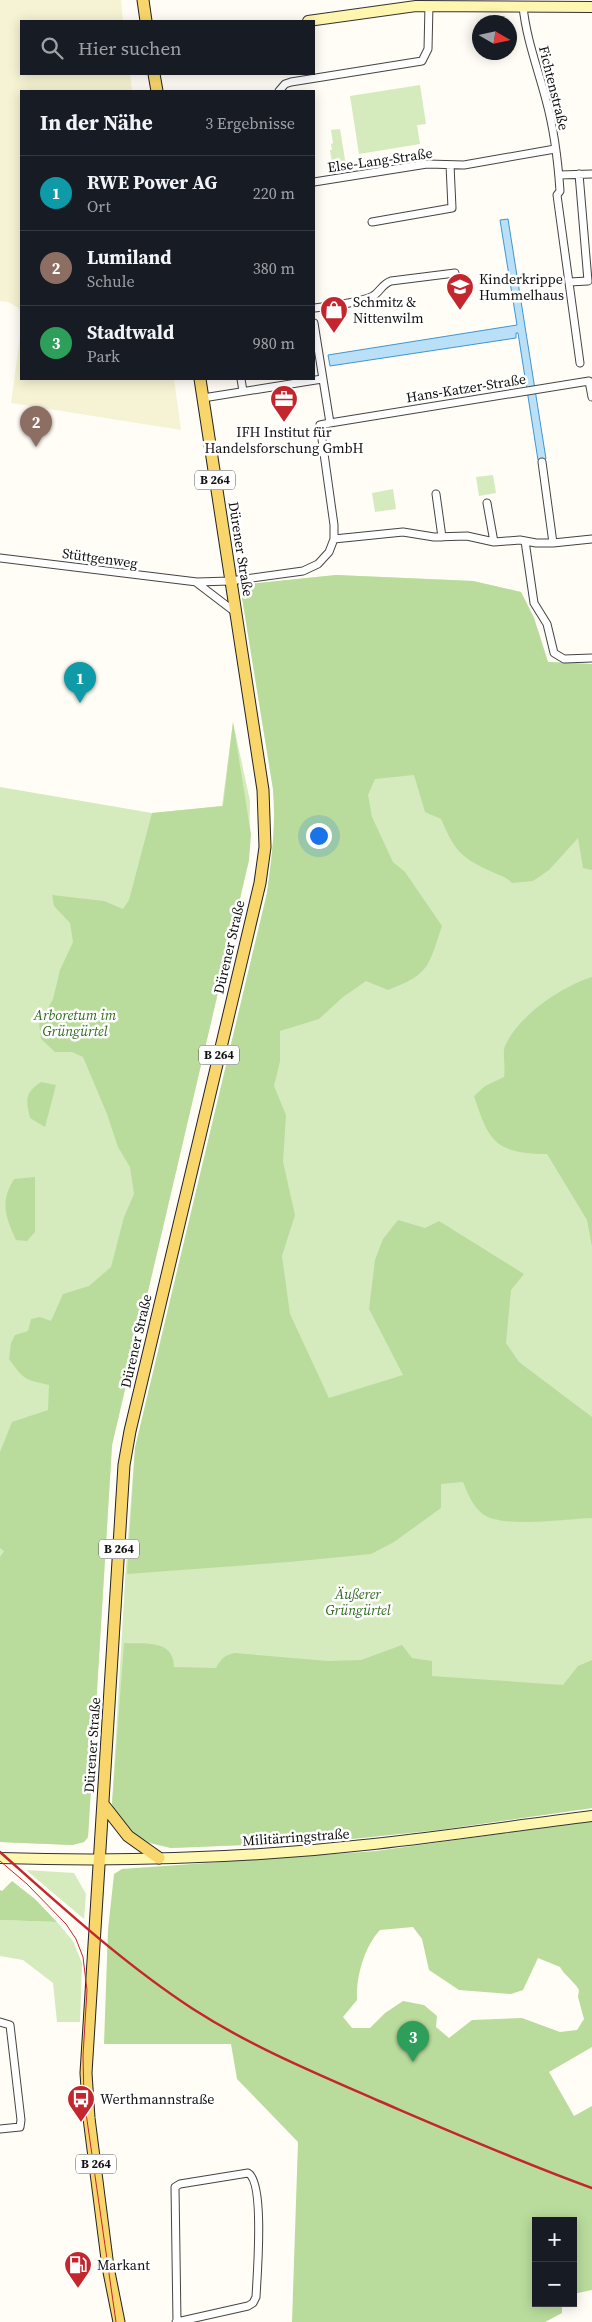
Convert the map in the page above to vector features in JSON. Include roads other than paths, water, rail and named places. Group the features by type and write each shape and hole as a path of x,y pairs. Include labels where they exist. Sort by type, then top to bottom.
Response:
{"main road":[{"path":"143,0 146,20"},
{"path":"314,20 392,8 429,5 592,7"},
{"path":"154,75 157,90"},
{"name":"Dürener Straße","path":"119,2322 108,2267 87,2092 88,2044 124,1465 130,1431 260,883 265,847 264,790 230,582 200,380"},
{"path":"103,1804 128,1836 159,1858"},
{"name":"Militärringstraße","path":"0,1858 99,1860 159,1858 356,1846 592,1816"}],"street":[{"path":"280,90 285,84 291,82 422,61 428,49 429,5"},
{"name":"Fichtenstraße","path":"524,6 525,25 547,102 555,149 560,191 557,195 580,362"},
{"name":"Else-Lang-Straße","path":"315,182 427,164 464,165 555,149"},
{"name":"Else-Lang-Straße","path":"372,222 452,208 450,165"},
{"path":"569,282 588,281 579,174"},
{"path":"559,175 592,174"},
{"path":"315,308 371,297 390,281 455,273"},
{"path":"315,341 316,359 322,379 330,423 320,425 334,525 334,539 403,532 442,537 460,535 494,542 525,540 536,543 553,543 592,539"},
{"path":"203,398 322,379"},
{"path":"241,380 242,391"},
{"name":"Hans-Katzer-Straße","path":"330,423 590,381 592,397"},
{"path":"542,462 553,543"},
{"path":"436,494 442,537"},
{"path":"487,502 494,542"},
{"name":"Stüttgenweg","path":"0,558 197,582 230,582 303,571 318,564 329,552 334,539"},
{"path":"525,540 534,603 547,624 554,653 564,659 592,658"},
{"path":"197,582 235,612"},
{"path":"0,2022 10,2025 21,2120 20,2127 16,2129 0,2129"},
{"path":"248,2173 252,2175 259,2216 256,2297 253,2303 177,2322 175,2186 248,2173"}],"water":[{"path":"508,219 546,459 538,460 518,333 516,333 516,338 330,366 328,355 517,325 500,220"}],"tram line":[{"path":"0,1861 27,1884 66,1924 76,1939 83,1957 87,1990 83,2056 84,2099 116,2322"}],"railway":[{"path":"0,1852 118,1954 167,1992 215,2023 284,2059 331,2080 538,2168 592,2188"}],"place":[{"name":"Kinderkrippe Hummelhaus","path":"460,311"},
{"name":"Schmitz & Nittenwilm","path":"334,334"},
{"name":"IFH Institut für Handelsforschung GmbH","path":"284,423"},
{"name":"Lumiland","path":"36,447"},
{"name":"RWE Power AG","path":"80,703"},
{"name":"Stadtwald","path":"413,2062"},
{"name":"Werthmannstraße","path":"81,2123"},
{"name":"Markant","path":"78,2289"}],"park label":[{"name":"Arboretum im Grüngürtel","path":"75,1024"},
{"name":"Äußerer Grüngürtel","path":"358,1602"}]}
